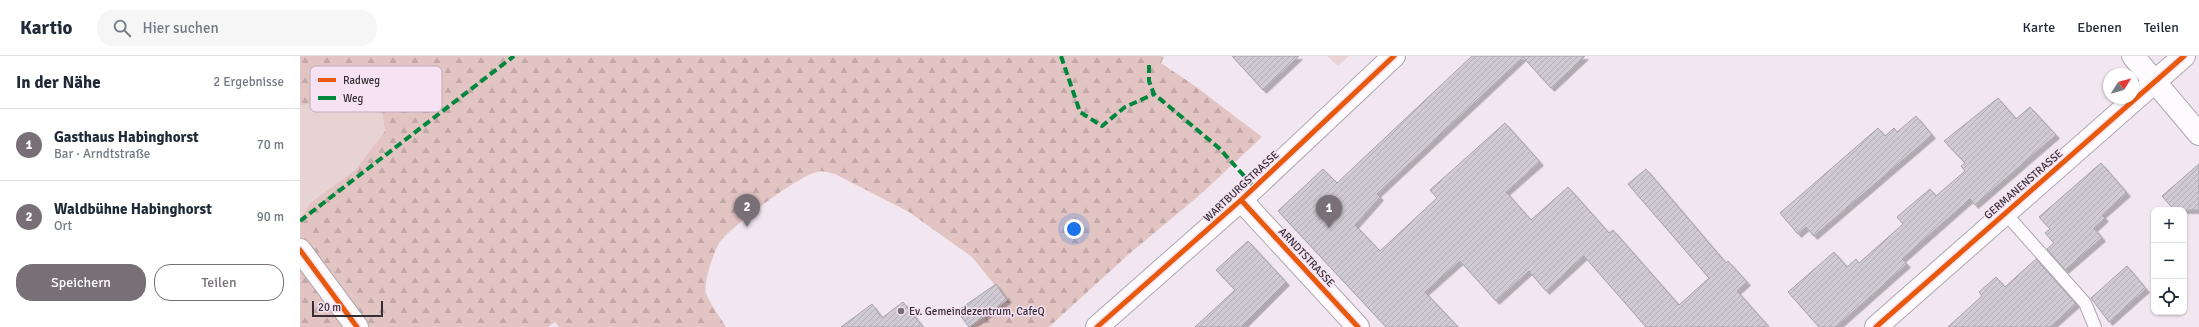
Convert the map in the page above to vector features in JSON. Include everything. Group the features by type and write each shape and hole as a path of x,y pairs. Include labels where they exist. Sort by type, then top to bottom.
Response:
{"street":[{"name":"WARTBURGSTRASSE","path":"1097,327 1241,200 1394,56"},
{"path":"2133,56 2199,134"},
{"name":"GERMANENSTRASSE","path":"1876,327 2184,56"},
{"name":"ARNDTSTRASSE","path":"1241,200 1358,327"},
{"path":"300,250 357,327"}],"lane":[{"path":"2005,213 2085,303 2095,327"}],"shaded area":[{"path":"1327,56 1349,56 1338,66"},
{"path":"310,103 310,112 382,112 385,131 355,170 310,203 300,219 300,106"}],"green space":[{"path":"300,56 1162,56 1164,57 1161,63 1195,86 1262,137 1201,194 1129,254 1049,327 970,327 1007,300 972,257 909,212 835,174 822,171 808,175 765,203 736,226 719,243 714,253 705,288 710,302 726,327 559,327 555,322 548,327 361,327 300,242 300,219 310,203 355,170 385,131 382,112 442,112 442,66 310,66 310,103 300,106"},
{"path":"300,267 343,327 300,327"}],"building":[{"path":"1232,56 1299,56 1263,90"},
{"path":"1472,56 1585,56 1551,88 1523,57 1377,194 1380,197 1355,225 1380,251 1437,198 1430,190 1505,123 1540,162 1506,192 1531,220 1568,187 1609,233 1613,230 1679,305 1709,278 1628,184 1646,169 1726,263 1728,261 1747,282 1737,291 1769,327 1646,327 1584,256 1546,291 1529,271 1496,301 1460,261 1425,292 1458,327 1386,327 1278,211 1323,169 1337,183"},
{"path":"1998,98 2016,119 2030,107 2056,135 1975,205 1970,199 1902,259 1907,264 1836,327 1819,327 1788,292 1834,252 1847,267 1856,259 1859,263 1903,224 1897,217 1930,189 1936,196 1965,171 1961,166 1965,163 1944,141"},
{"path":"1916,116 1932,135 1814,236 1806,227 1798,234 1780,213 1878,128 1885,136 1894,128 1897,132"},
{"path":"2101,163 2127,193 2102,215 2105,218 2094,228 2102,238 2065,270 2047,249 2054,243 2045,233 2050,229 2039,217"},
{"path":"2199,164 2199,210 2187,210 2187,207 2171,207 2162,196"},
{"path":"1248,241 1286,282 1241,327 1195,327 1235,290 1216,270"},
{"path":"2036,259 2076,304 2050,327 1948,327 1982,296 1979,292 1996,277 2005,287"},
{"path":"2127,266 2146,289 2109,322 2091,298"},
{"path":"996,284 1007,300 969,327 957,311"},
{"name":"Ev. Gemeindezentrum, CafeQ","path":"903,302 923,327 841,327 872,304 882,318"}],"marked path":[{"path":"442,112 514,56"},
{"path":"1061,56 1080,112 1102,126 1125,107 1154,94"},
{"path":"1149,65 1149,81 1154,94 1219,148 1254,187"},
{"path":"300,221 441,112"}],"cycle path":[{"path":"1097,327 1241,200 1394,56"},
{"path":"1876,327 2184,56"},
{"path":"1241,200 1358,327"},
{"path":"300,250 357,327"}],"place":[{"name":"Waldbühne Habinghorst","path":"747,227"},
{"name":"Gasthaus Habinghorst","path":"1329,228"},
{"name":"Ev. Gemeindezentrum, CafeQ","path":"901,311"}]}
